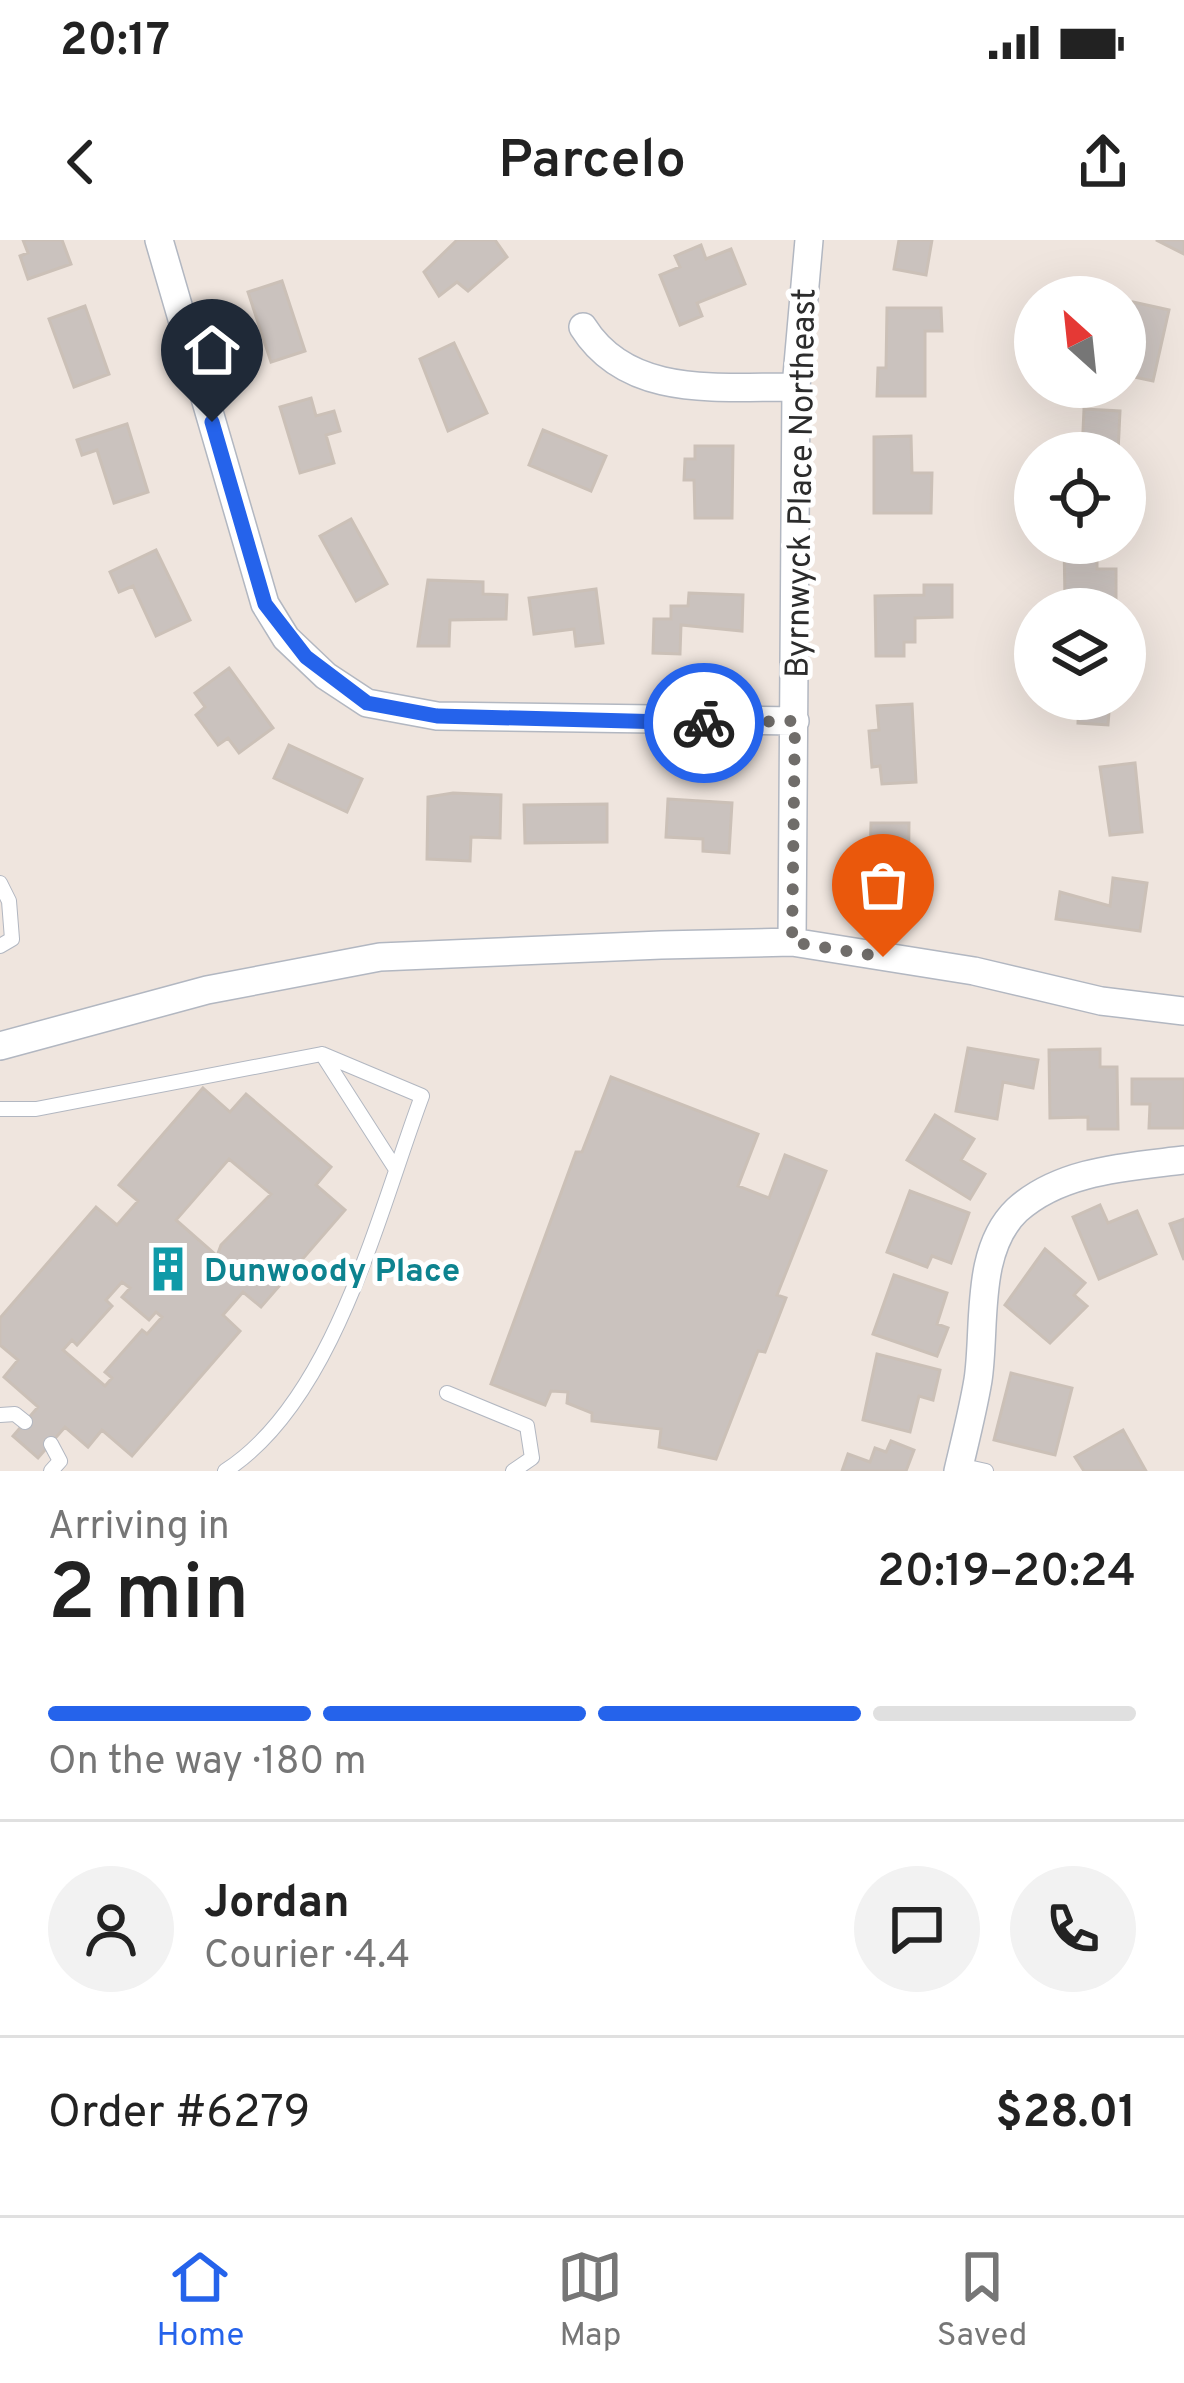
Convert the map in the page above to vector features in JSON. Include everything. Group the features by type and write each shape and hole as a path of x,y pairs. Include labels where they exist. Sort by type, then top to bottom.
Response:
{"street":[{"path":"159,240 265,604 286,638 326,676 367,703 437,716 795,721"},
{"name":"Byrnwyck Place Northeast","path":"792,942 796,387 809,240"},
{"path":"584,327 612,362 652,380 796,387"},
{"path":"0,1046 56,1027 270,976 380,957 792,942 974,971 1101,1001 1184,1011"},
{"path":"0,1031 56,1027"},
{"path":"968,1469 984,1295 995,1249 1015,1212 1060,1183 1118,1168 1184,1160"}],"lane":[{"path":"0,883 9,901 12,939 0,946"},
{"path":"322,1054 395,1168"},
{"path":"0,1109 36,1109 322,1054 422,1096 320,1367 254,1453 225,1471"},
{"path":"446,1393 527,1426 532,1458 513,1471"},
{"path":"0,1415 15,1414 25,1422"},
{"path":"51,1444 60,1460 51,1471"}],"building":[{"path":"23,240 62,240 71,264 28,279 20,256 28,253"},
{"path":"457,240 495,240 507,257 468,291 457,282 439,296 424,272"},
{"path":"899,240 932,240 926,275 894,269"},
{"path":"1156,240 1184,240 1184,254"},
{"path":"701,245 706,259 731,249 745,284 697,303 702,316 680,325 660,275 680,267 675,256"},
{"path":"282,281 305,351 271,362 248,292"},
{"path":"1146,305 1169,310 1153,381 1146,380"},
{"path":"85,306 109,374 74,387 49,319"},
{"path":"887,308 941,308 942,331 925,331 925,396 877,396 878,368 886,368"},
{"path":"454,343 487,413 448,431 420,359"},
{"path":"311,398 316,416 334,411 340,431 326,435 334,463 300,473 280,407"},
{"path":"1084,409 1120,411 1119,432 1083,432"},
{"path":"127,424 148,492 114,503 97,450 82,455 77,440"},
{"path":"543,430 606,456 591,491 529,465"},
{"path":"911,436 912,473 932,473 931,513 874,513 874,437"},
{"path":"695,446 733,446 732,518 695,518 694,480 684,480 685,459 695,459"},
{"path":"351,519 387,584 356,601 320,536"},
{"path":"156,550 190,620 156,636 133,586 119,592 110,572"},
{"path":"1064,564 1116,569 1116,588 1065,588"},
{"path":"428,580 483,582 483,594 507,595 506,619 450,620 449,646 418,646"},
{"path":"924,585 952,585 952,617 915,618 915,642 904,642 904,656 876,656 875,596 924,595"},
{"path":"596,589 603,643 576,646 574,629 534,634 529,598"},
{"path":"689,593 743,595 742,631 681,625 680,654 653,653 654,619 671,619 671,606 688,606"},
{"path":"229,668 273,728 239,753 228,738 218,745 196,715 205,707 195,693"},
{"path":"912,704 916,782 882,784 880,766 872,767 869,731 879,730 877,706"},
{"path":"1078,720 1108,720 1108,725"},
{"path":"289,745 362,779 347,812 274,778"},
{"path":"1135,763 1142,832 1110,835 1100,767"},
{"path":"501,795 500,838 471,837 470,861 427,859 428,797"},
{"path":"668,799 732,803 729,853 703,851 703,839 666,837"},
{"path":"607,804 607,842 525,843 524,805"},
{"path":"871,823 909,823 908,901 869,901"},
{"path":"1113,878 1147,883 1140,931 1056,919 1060,892 1110,906"},
{"path":"968,1048 1038,1060 1033,1088 1003,1082 997,1119 956,1111"},
{"path":"1100,1049 1100,1067 1117,1067 1118,1129 1088,1129 1088,1117 1050,1118 1049,1050"},
{"path":"611,1077 758,1134 738,1186 769,1198 785,1155 826,1171 777,1295 786,1298 765,1352 758,1351 716,1459 659,1447 661,1429 592,1421 592,1413 567,1403 568,1392 551,1391 545,1405 491,1384 576,1152 582,1152"},
{"path":"1132,1079 1184,1079 1184,1128 1149,1128 1150,1104 1132,1104"},
{"name":"Dunwoody Place","path":"203,1088 230,1112 246,1094 331,1167 316,1185 345,1210 261,1307 243,1292 223,1315 240,1331 132,1456 102,1430 88,1447 65,1427 38,1458 13,1436 38,1407 4,1377 18,1360 0,1345 0,1318 96,1207 117,1225 138,1201 119,1185","holes":["229,1159 271,1194 221,1245 217,1256 176,1220","122,1282 130,1288 122,1297 149,1320 156,1312 162,1317 147,1334 142,1330 105,1372 112,1378 105,1386 63,1350 72,1340 77,1345 112,1306 106,1300"]},
{"path":"935,1115 974,1139 961,1160 985,1174 970,1199 907,1160"},
{"path":"910,1191 969,1213 951,1263 932,1256 927,1267 887,1252"},
{"path":"1100,1205 1108,1223 1137,1211 1156,1254 1099,1279 1073,1217"},
{"path":"1184,1219 1184,1260 1170,1224"},
{"path":"1045,1249 1085,1283 1074,1295 1087,1306 1050,1343 1005,1305"},
{"path":"894,1275 947,1293 937,1324 948,1328 937,1356 873,1334"},
{"path":"877,1354 940,1370 933,1400 919,1396 910,1432 863,1420"},
{"path":"1011,1373 1072,1388 1055,1455 994,1440"},
{"path":"1123,1430 1146,1471 1084,1471 1075,1457"},
{"path":"891,1441 914,1450 906,1471 842,1471 848,1454 870,1462 875,1448 886,1452"}],"way so far":[{"path":"704,723 795,721 792,942 883,957"}],"place":[{"name":"Dunwoody Place","path":"168,1269"}],"route":[{"path":"212,422 265,604 286,638 326,676 367,703 437,716 704,723"}]}
